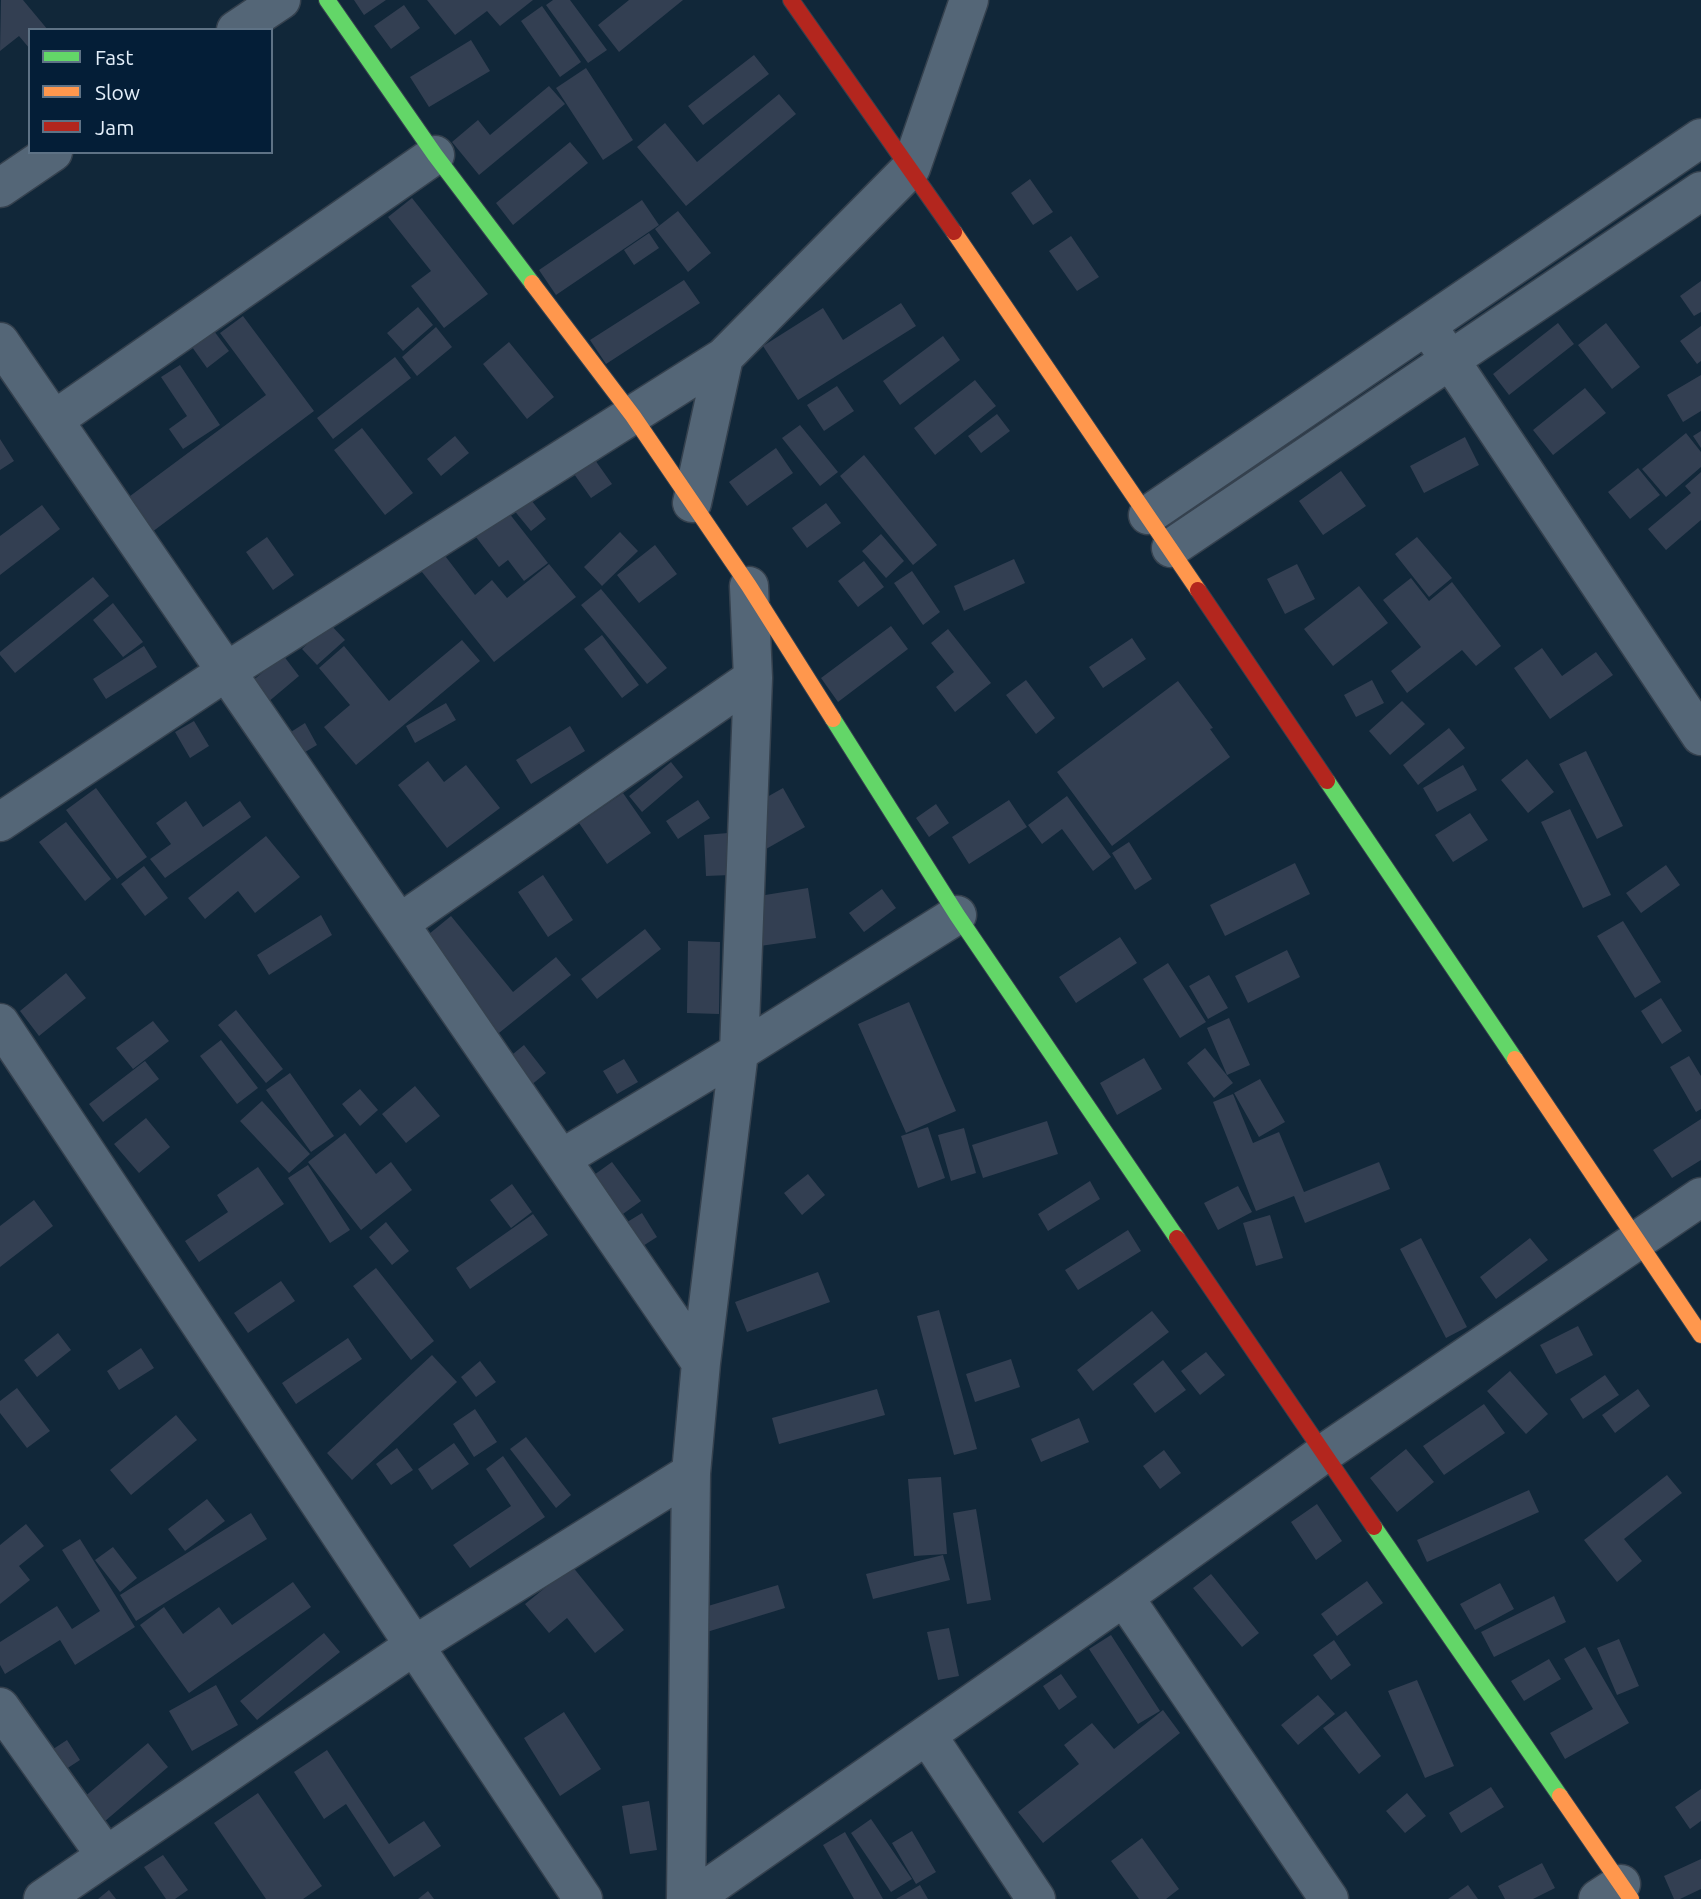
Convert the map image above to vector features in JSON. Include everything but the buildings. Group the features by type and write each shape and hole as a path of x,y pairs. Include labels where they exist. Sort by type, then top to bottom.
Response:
{"street":[{"path":"239,28 281,0"},
{"path":"327,0 435,155 633,416 749,586 957,915 1323,1454 1617,1894"},
{"path":"791,0 911,168 1171,548 1701,1335"},
{"path":"0,822 227,671 724,357 911,168 969,0"},
{"path":"1148,515 1701,138"},
{"path":"0,187 50,154"},
{"path":"54,420 435,155"},
{"path":"1171,548 1701,191"},
{"path":"1427,325 1701,736"},
{"path":"0,342 701,1363"},
{"path":"692,503 724,357"},
{"path":"686,1899 691,1473 701,1363 739,1052 753,678 749,586"},
{"path":"400,923 753,678"},
{"path":"561,1159 739,1052 957,915"},
{"path":"0,1023 583,1899"},
{"path":"692,1899 1124,1597 1323,1454 1701,1197"},
{"path":"43,1899 415,1645 691,1473"},
{"path":"1124,1597 1329,1899"},
{"path":"0,1707 106,1856"},
{"path":"927,1735 1036,1899"}],"traffic: fast":[{"path":"327,0 435,155 532,283"},
{"path":"833,719 957,915 1177,1238"},
{"path":"1327,781 1515,1059"},
{"path":"1374,1527 1560,1796"}],"traffic: slow":[{"path":"954,232 1198,590"},
{"path":"532,283 633,416 749,586 833,719"},
{"path":"1515,1059 1701,1335"},
{"path":"1560,1796 1631,1899"}],"traffic: jam":[{"path":"791,0 954,232"},
{"path":"1198,590 1327,781"},
{"path":"1177,1238 1374,1527"}]}
